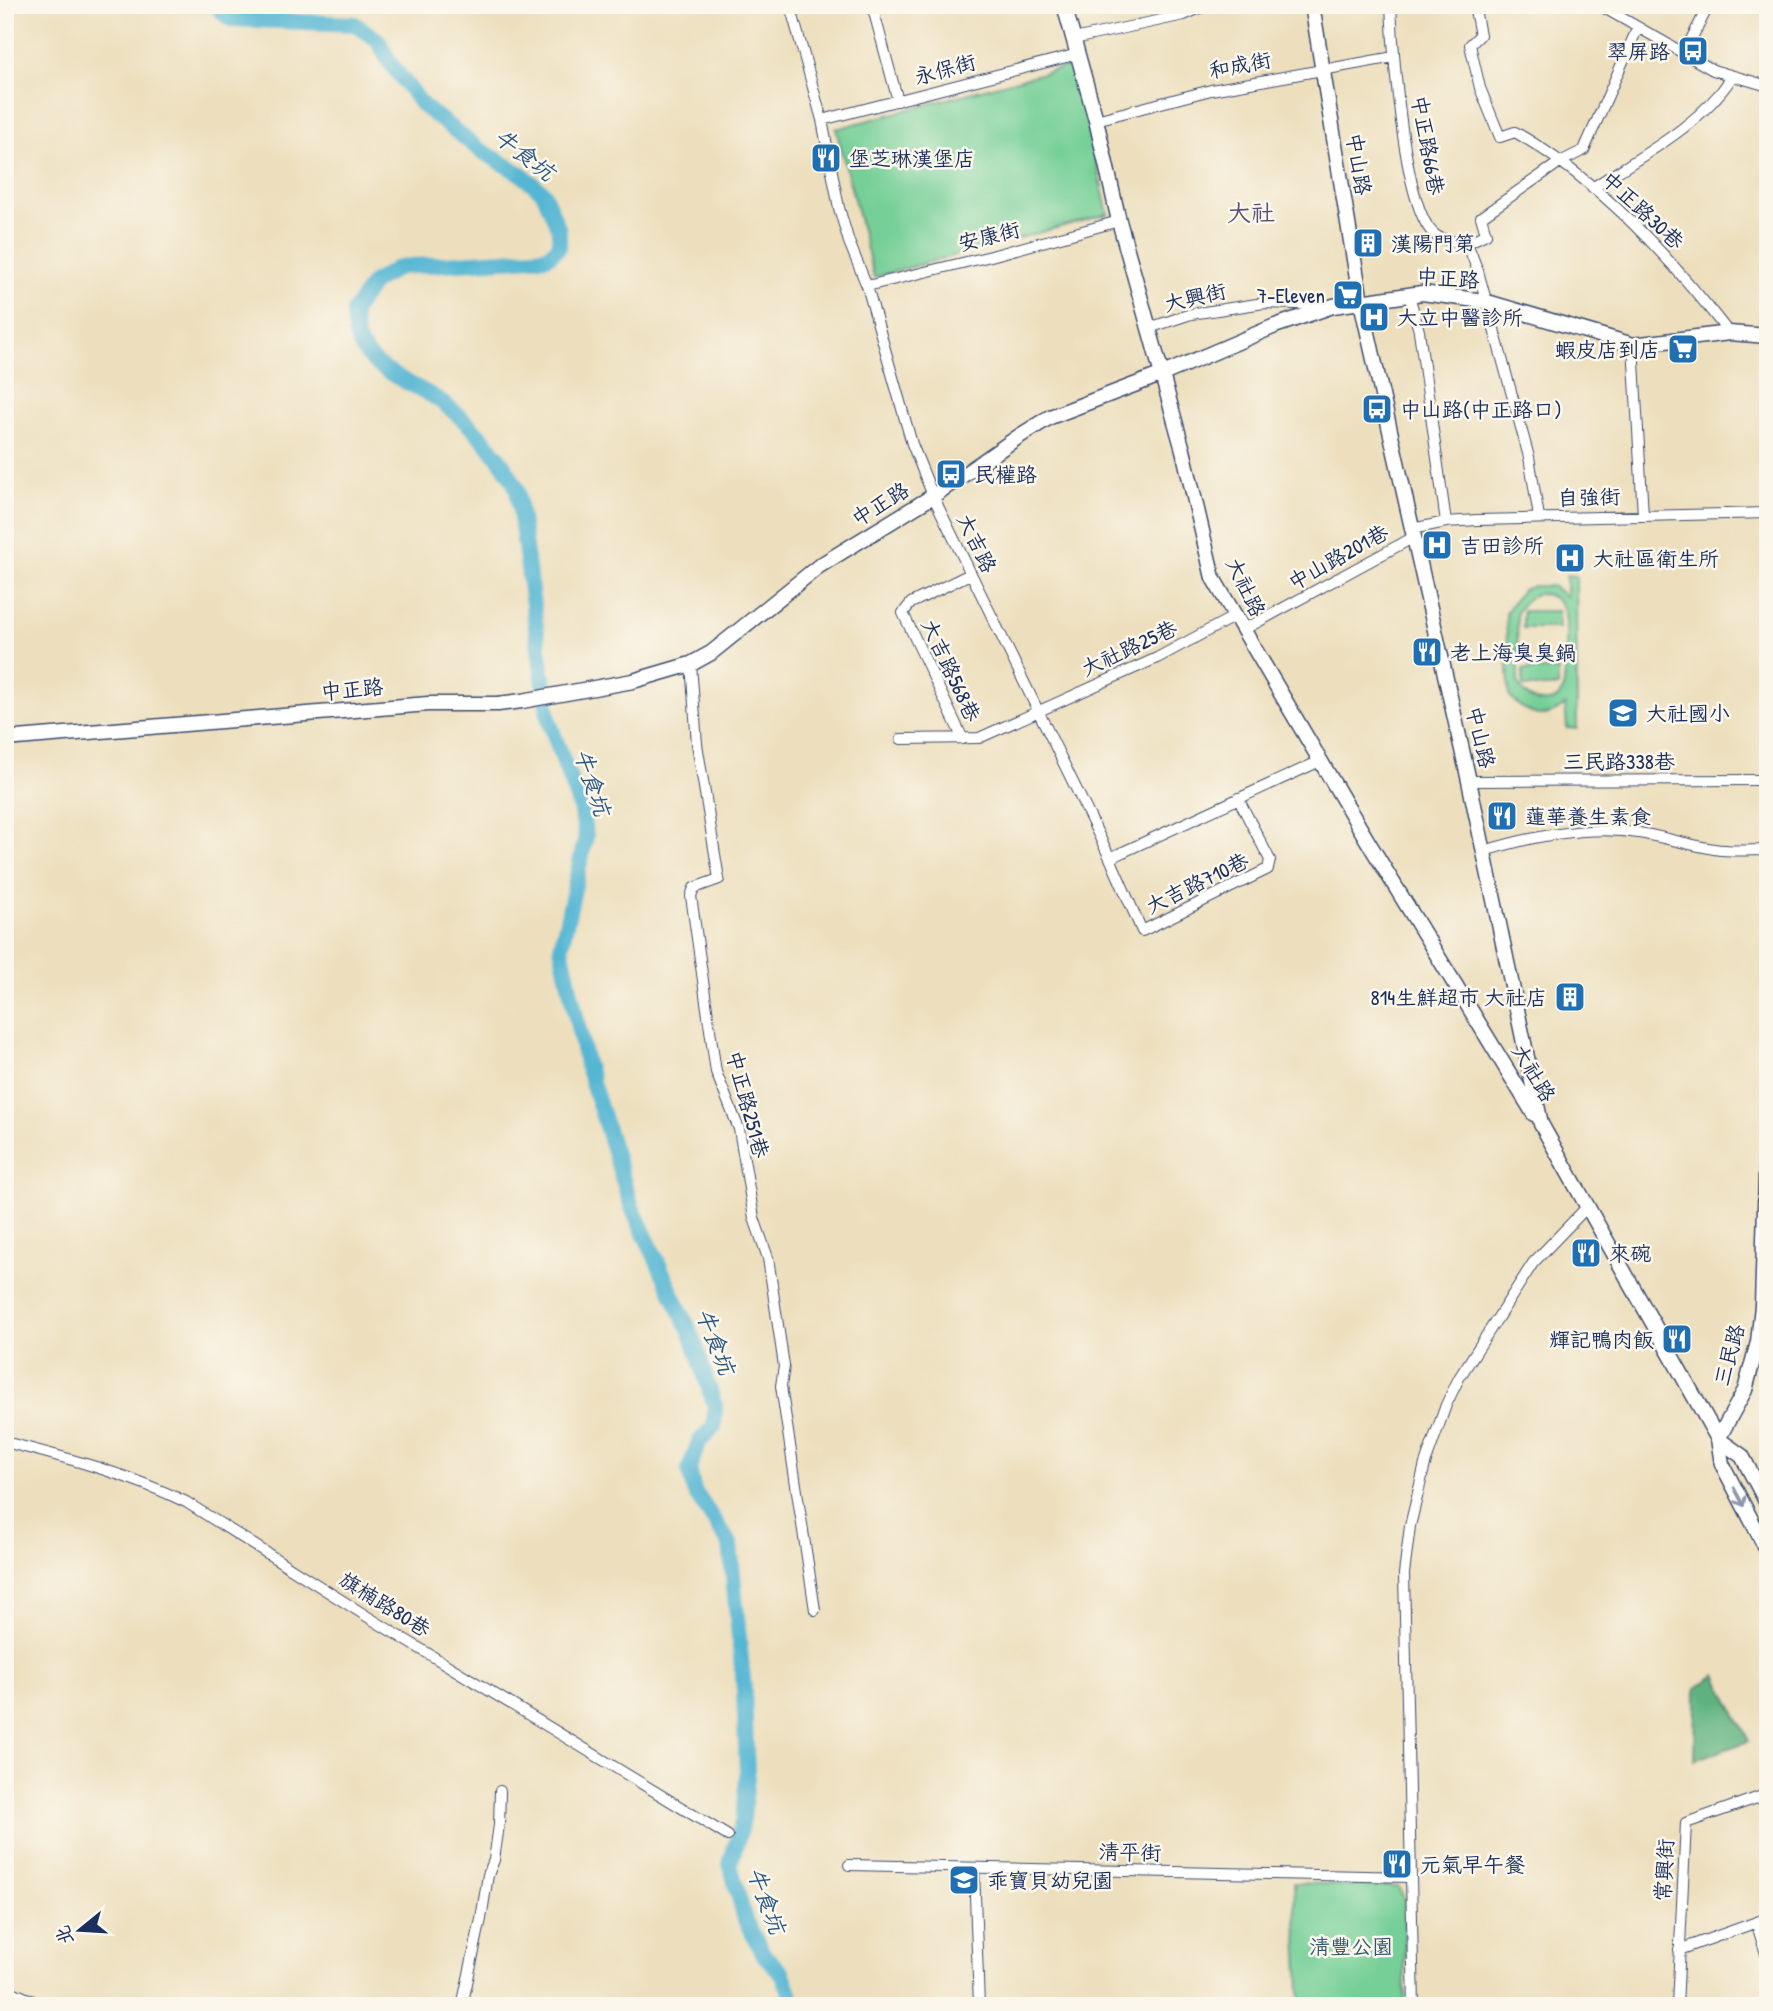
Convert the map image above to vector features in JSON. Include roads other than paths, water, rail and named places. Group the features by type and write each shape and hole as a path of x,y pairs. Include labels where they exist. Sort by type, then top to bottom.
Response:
{"main road":[{"path":"5,1993 37,2006"}],"street":[{"name":"大吉路","path":"790,5 822,120 839,208 867,286 912,444 970,574 1110,858"},
{"path":"872,5 898,101"},
{"name":"大社路","path":"1064,5 1096,120 1119,221 1163,374 1213,578 1320,761 1541,1124"},
{"name":"永保街","path":"822,120 898,101 1184,15 1207,5"},
{"name":"中山路","path":"1312,5 1361,302 1469,781 1541,1124 1718,1439"},
{"name":"中正路66巷","path":"1391,5 1402,126 1411,174 1424,219 1433,234 1452,242 1467,243"},
{"name":"中正路30巷","path":"1474,5 1480,35 1470,45 1480,88 1500,137 1516,132 1538,144 1592,188 1684,275 1729,333"},
{"path":"1599,5 1713,70 1768,86"},
{"path":"1684,52 1709,5"},
{"path":"1539,517 1530,457 1478,271 1467,243 1486,234 1481,216 1560,162 1584,150 1639,27"},
{"name":"和成街","path":"1096,120 1211,90 1394,57"},
{"path":"1592,188 1677,132 1722,93 1732,77"},
{"name":"安康街","path":"867,286 1119,221"},
{"name":"中正路","path":"5,739 415,705 498,705 633,681 691,664 711,653 819,566 933,496 1050,417 1163,374 1275,326 1333,306 1422,293 1485,301 1633,345 1729,333 1768,336"},
{"path":"1409,295 1419,331 1446,522"},
{"name":"大興街","path":"1149,328 1191,314 1264,303 1333,306"},
{"path":"1633,345 1643,515"},
{"name":"自強街","path":"1413,533 1446,522 1539,517 1768,513"},
{"name":"中山路201巷","path":"1243,629 1413,533"},
{"name":"大吉路568巷","path":"963,739 903,613 911,603 970,574"},
{"name":"大社路25巷","path":"901,739 979,738 1157,658 1236,616"},
{"name":"中正路251巷","path":"691,664 696,744 719,879 694,888 691,896 716,1072 738,1129 754,1218 768,1258 784,1366 781,1386 815,1610"},
{"path":"1110,858 1320,761"},
{"name":"三民路338巷","path":"1469,781 1768,780"},
{"name":"大吉路710巷","path":"1110,858 1142,931 1268,869 1270,860 1238,798"},
{"path":"1484,851 1528,838 1606,832 1637,833 1717,850 1768,850"},
{"name":"三民路","path":"1718,1439 1745,1390 1758,1342 1762,1306 1768,1109"},
{"path":"1414,2006 1404,1574 1410,1526 1425,1464 1446,1405 1475,1350 1533,1263 1587,1207"},
{"path":"1718,1439 1742,1456 1768,1505"},
{"path":"1718,1439 1722,1464 1768,1552"},
{"name":"旗楠路80巷","path":"5,1441 100,1466 186,1502 368,1617 728,1836"},
{"path":"462,2006 488,1875 494,1860 500,1791"},
{"name":"常興街","path":"1677,2006 1686,1824 1768,1794"},
{"name":"清平街","path":"849,1865 1410,1877"},
{"path":"974,1868 979,2006"},
{"path":"1679,1950 1768,1918"},
{"path":"1756,1923 1768,1960"}],"waterway":[{"name":"牛食坑","path":"215,5 230,19 355,24 378,40 390,63 423,106 480,150 521,174 543,192 559,230 559,247 547,257 399,267 373,283 353,312 355,329 357,339 373,361 443,403 465,421 494,452 517,489 549,721 580,807 586,836 561,947 586,1063 631,1205 693,1338 715,1407 714,1426 699,1442 689,1469 694,1491 730,1544 744,1690 747,1775 743,1820 730,1864 745,1920 764,1955 783,1974 795,2006"}],"place":[{"name":"翠屏路","path":"1693,51"},
{"name":"堡芝琳漢堡店","path":"826,158"},
{"name":"漢陽門第","path":"1368,243"},
{"name":"7-Eleven","path":"1348,295"},
{"name":"大立中醫診所","path":"1374,317"},
{"name":"蝦皮店到店","path":"1683,349"},
{"name":"中山路(中正路口)","path":"1377,409"},
{"name":"民權路","path":"951,474"},
{"name":"吉田診所","path":"1437,545"},
{"name":"大社區衛生所","path":"1570,558"},
{"name":"老上海臭臭鍋","path":"1427,652"},
{"name":"大社國小","path":"1623,713"},
{"name":"蓮華養生素食","path":"1502,816"},
{"name":"814生鮮超市 大社店","path":"1570,997"},
{"name":"來碗","path":"1586,1253"},
{"name":"輝記鴨肉飯","path":"1677,1339"},
{"name":"元氣早午餐","path":"1397,1864"},
{"name":"乖寶貝幼兒園","path":"964,1880"}],"district":[{"name":"大社","path":"1251,212"}],"park label":[{"name":"清豐公園","path":"1351,1946"}]}
